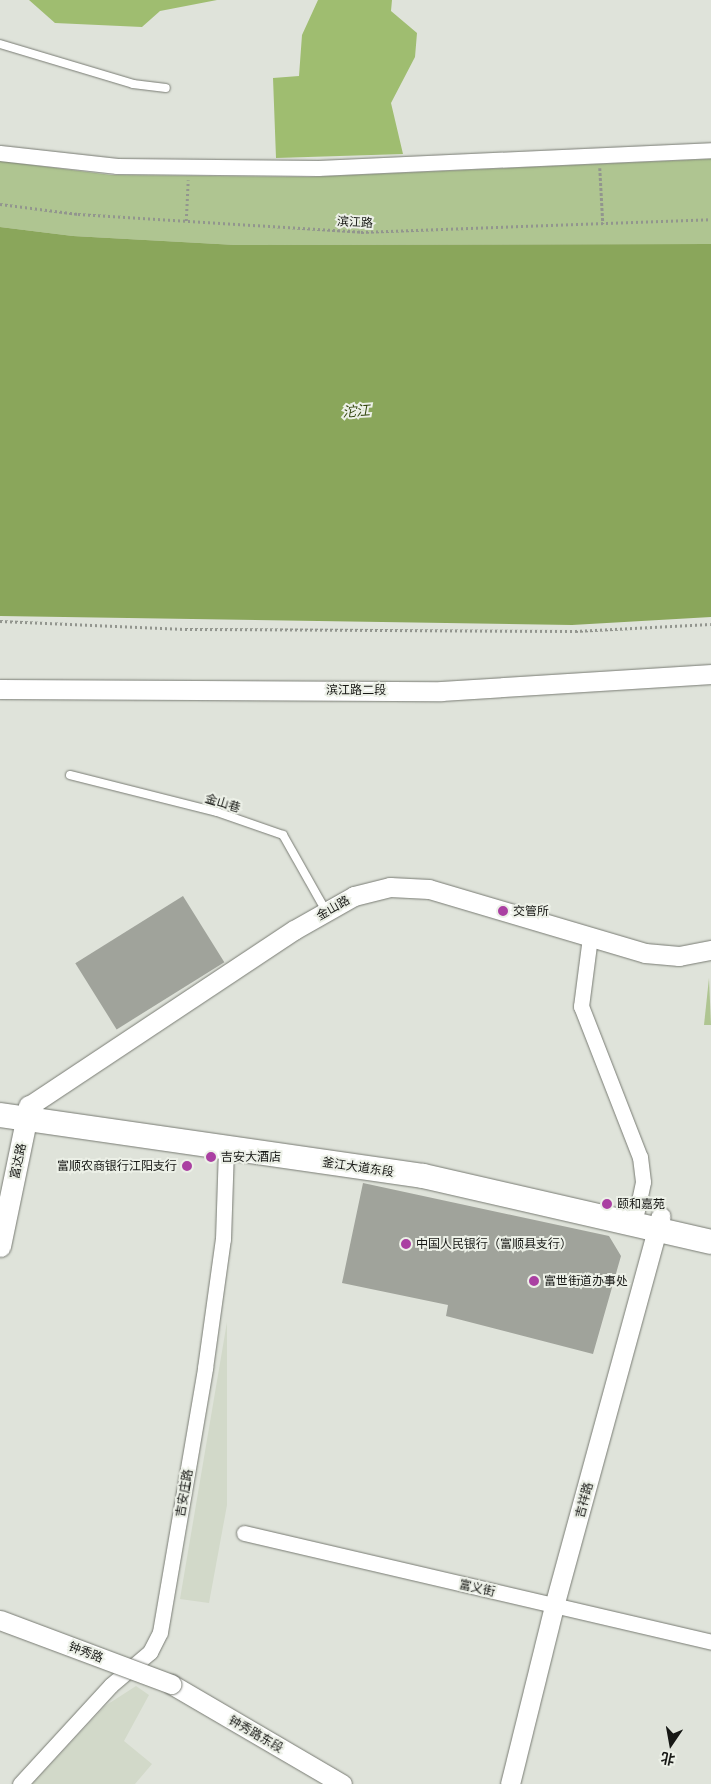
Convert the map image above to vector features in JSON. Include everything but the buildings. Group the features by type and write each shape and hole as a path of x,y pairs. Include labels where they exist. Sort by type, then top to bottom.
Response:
{"main road":[{"name":"釜江大道东段","path":"0,1102 28,1112 226,1147 424,1176 660,1223 711,1229"},
{"name":"釜江大道东段","path":"0,1115 28,1112 425,1164 637,1211 660,1223 711,1242"},
{"name":"富达路","path":"0,1246 28,1112"}],"street":[{"path":"0,153 117,166 318,168 599,158 711,150"},
{"name":"滨江路二段","path":"0,690 441,690 711,674"},
{"name":"金山路","path":"28,1112 326,912 354,896 390,886 429,889 645,953 679,956 711,950"},
{"path":"590,937 581,1006 640,1157 643,1182 637,1211"},
{"name":"吉安庄路","path":"20,1784 112,1685 150,1652 160,1632 207,1359 223,1239 226,1147"},
{"name":"吉祥路","path":"510,1784 554,1606 660,1223"},
{"name":"富义街","path":"244,1533 711,1642"},
{"name":"钟秀路","path":"0,1620 171,1684"},
{"name":"钟秀路东段","path":"171,1684 342,1784"}],"lane":[{"path":"0,44 133,84 166,88"},
{"name":"金山巷","path":"70,775 217,812 283,835 326,912"}],"path":[{"path":"599,158 603,224"},
{"path":"186,221 189,166"},
{"name":"滨江路","path":"0,204 78,214 361,232 603,224 711,218"},
{"path":"0,622 186,629 565,631 711,624"}],"shaded area":[{"path":"29,0 217,0 160,11 142,27 55,23"},
{"path":"318,0 392,0 391,11 417,33 415,57 391,103 403,154 276,158 273,78 299,76 302,35"},
{"path":"711,159 711,244 236,245 73,236 0,227 0,161 112,175 309,177"},
{"path":"709,978 711,1025 704,1025"},
{"path":"227,1322 227,1505 209,1603 180,1599"},
{"path":"136,1686 149,1695 124,1741 152,1764 135,1784 32,1784 105,1706"}],"water":[{"name":"沱江","path":"0,227 73,236 236,245 711,244 711,617 572,625 0,616"}],"place":[{"name":"交管所","path":"503,911"},
{"name":"吉安大酒店","path":"211,1157"},
{"name":"富顺农商银行江阳支行","path":"187,1166"},
{"name":"颐和嘉苑","path":"607,1204"},
{"name":"中国人民银行（富顺县支行）","path":"406,1244"},
{"name":"富世街道办事处","path":"534,1281"}]}
